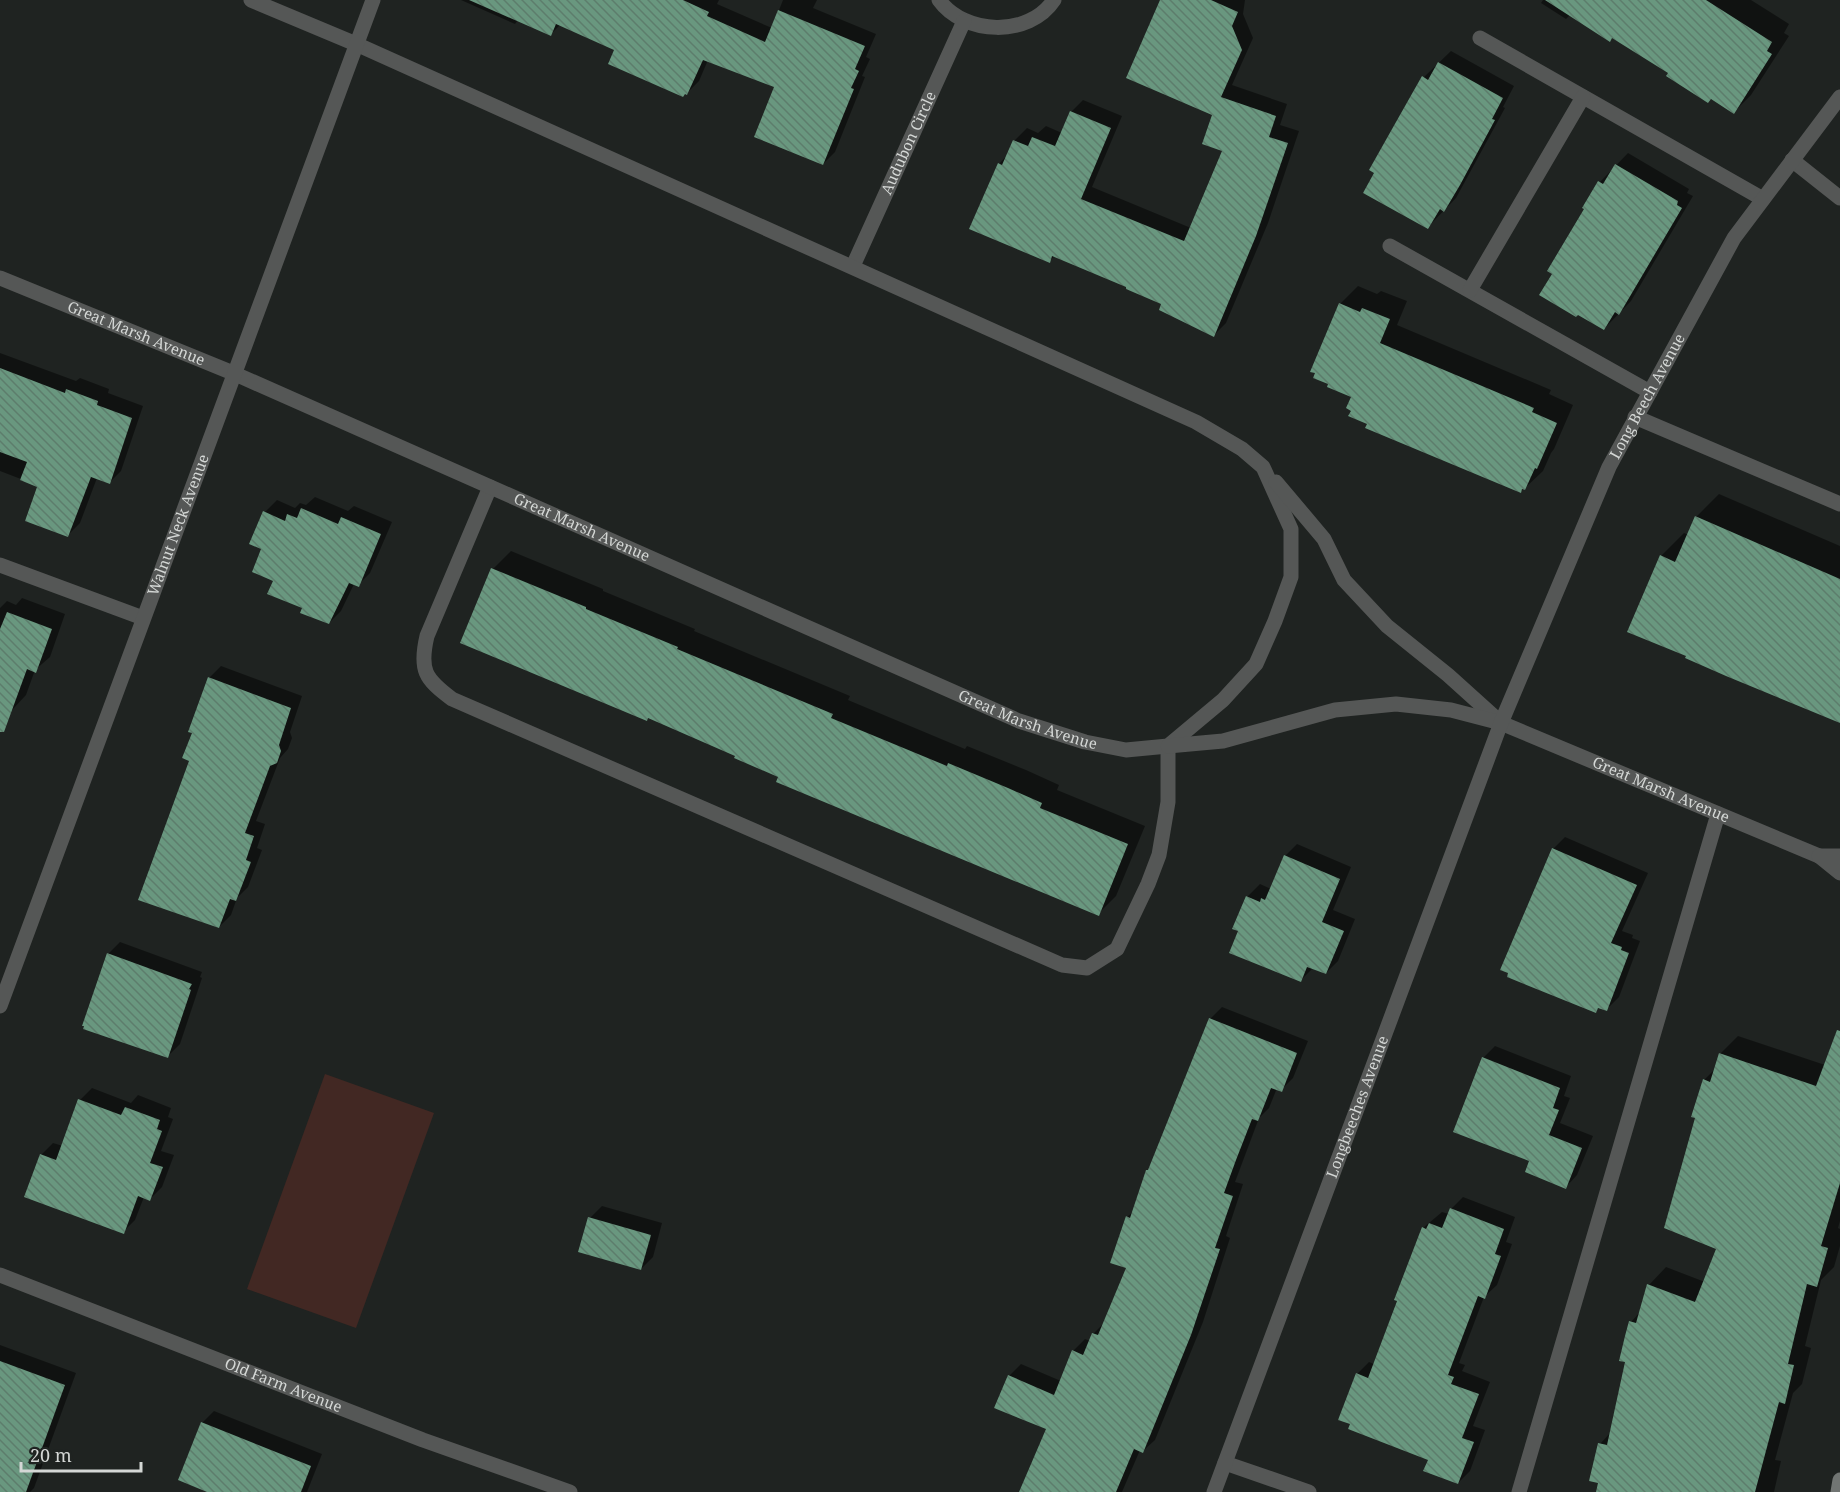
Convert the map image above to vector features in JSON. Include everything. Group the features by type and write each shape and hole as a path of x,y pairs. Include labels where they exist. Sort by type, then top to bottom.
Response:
{"street":[{"name":"Great Marsh Avenue","path":"251,0 356,44 1196,422 1242,449 1263,467 1324,539 1344,580 1387,626 1448,675 1502,723"},
{"name":"Walnut Neck Avenue","path":"0,1006 4,982 143,618 372,0"},
{"path":"939,0 943,7 964,21 986,28 1010,27 1032,19 1051,5 1054,0"},
{"name":"Audubon Circle","path":"853,266 964,21"},
{"path":"1480,38 1763,199"},
{"path":"1470,290 1583,97"},
{"name":"Long Beech Avenue","path":"1502,723 1609,467 1635,417 1734,238 1840,97"},
{"path":"1792,160 1840,198"},
{"path":"1390,246 1650,392"},
{"name":"Great Marsh Avenue","path":"0,278 233,373 1019,721 1085,742 1126,750 1223,741 1335,710 1396,704 1451,710 1502,723 1819,856 1840,873"},
{"path":"1635,417 1840,504"},
{"name":"Great Marsh Avenue","path":"1168,746 1223,700 1256,664 1291,577 1291,529 1263,467"},
{"path":"490,487 427,636 422,657 425,673 437,688 452,699 1062,964 1087,968 1117,949 1159,855 1168,802 1168,746"},
{"path":"0,565 143,618"},
{"name":"Longbeeches Avenue","path":"1214,1492 1502,723"},
{"path":"1519,1492 1718,814"},
{"name":"Great Marsh Avenue","path":"1819,856 1840,856"},
{"name":"Old Farm Avenue","path":"0,1275 423,1440 570,1492"},
{"path":"1225,1463 1309,1492"},
{"path":"1838,1492 1840,1480"}],"shaded area":[{"path":"325,1074 434,1113 356,1328 247,1289"}],"building":[{"path":"469,0 683,0 709,12 707,16 765,42 778,10 865,46 855,69 859,71 851,88 854,89 823,165 754,137 774,87 703,60 687,95 683,97 608,64 614,50 556,24 551,36"},
{"path":"1160,0 1211,0 1238,12 1232,26 1242,50 1221,97 1276,116 1269,137 1288,143 1256,236 1214,337 1159,310 1161,304 1126,287 1052,256 1050,263 969,229 998,163 1002,165 1013,140 1028,146 1032,137 1055,146 1070,111 1111,128 1081,199 1184,241 1222,151 1202,144 1212,115 1126,78"},
{"path":"1545,0 1706,0 1772,42 1767,51 1772,54 1734,114 1711,99 1708,103 1666,76 1668,73 1612,38 1610,42"},
{"path":"1438,62 1503,98 1492,119 1495,120 1460,185 1444,212 1440,209 1428,229 1363,193 1374,173 1369,170 1422,76 1428,80"},
{"path":"1615,164 1678,201 1677,205 1682,208 1619,315 1615,312 1604,330 1578,315 1576,317 1539,295 1552,274 1547,271 1584,209 1582,208 1598,181 1603,184"},
{"path":"1339,303 1360,312 1362,308 1390,319 1380,343 1534,408 1532,412 1557,423 1525,490 1522,489 1521,493 1365,428 1367,424 1348,416 1351,411 1346,408 1351,397 1327,387 1328,384 1313,378 1315,373 1310,372"},
{"path":"0,368 65,393 66,389 98,401 97,405 132,418 110,484 91,477 68,537 25,521 37,487 20,480 27,462 0,452"},
{"path":"301,508 338,524 341,517 381,534 359,587 349,583 329,624 300,613 302,608 267,594 273,581 252,572 261,549 249,544 263,511 285,521 287,514 297,518"},
{"path":"1695,516 1840,579 1840,723 1627,632 1660,555 1675,562"},
{"path":"491,568 833,714 831,718 947,766 948,763 1008,788 1042,803 1040,808 1128,844 1099,916 776,782 778,777 648,718 647,721 460,643"},
{"path":"7,612 52,629 36,673 27,669 4,732 0,732 0,629"},
{"path":"208,677 291,708 279,745 281,751 277,763 270,766 245,833 254,836 246,860 251,862 236,901 230,899 219,928 138,900 189,761 182,758 192,733 188,732"},
{"path":"1552,848 1637,885 1611,943 1622,947 1621,950 1629,953 1607,1011 1598,1008 1596,1013 1507,977 1508,973 1500,970"},
{"path":"1284,855 1340,879 1322,922 1344,931 1326,974 1307,967 1301,982 1229,953 1238,931 1232,929 1246,896 1260,902 1261,898 1265,900"},
{"path":"107,953 192,984 168,1058 83,1029 84,1026 82,1026"},
{"path":"1209,1018 1297,1053 1282,1092 1271,1088 1258,1121 1252,1119 1236,1160 1224,1193 1233,1196 1215,1248 1220,1249 1191,1335 1143,1453 1134,1449 1116,1492 1019,1492 1046,1429 994,1408 1008,1375 1054,1395 1072,1350 1083,1355 1092,1333 1098,1335 1126,1268 1110,1263 1126,1216 1130,1218 1146,1170 1148,1170"},
{"path":"1837,1030 1840,1031 1840,1183 1821,1246 1828,1248 1817,1287 1807,1284 1788,1364 1794,1365 1785,1404 1779,1402 1755,1492 1596,1492 1598,1483 1589,1481 1598,1443 1607,1445 1625,1362 1619,1361 1625,1336 1629,1321 1636,1323 1647,1284 1695,1302 1716,1249 1664,1228 1695,1118 1691,1117 1703,1079 1710,1082 1719,1053 1816,1086"},
{"path":"1482,1057 1560,1088 1553,1108 1559,1110 1549,1135 1582,1148 1566,1189 1525,1172 1529,1161 1453,1132"},
{"path":"78,1099 121,1115 125,1107 160,1120 157,1129 162,1131 150,1163 163,1167 150,1201 138,1196 124,1234 24,1197 40,1154 56,1160"},
{"path":"1450,1208 1504,1229 1495,1254 1501,1256 1485,1299 1478,1296 1448,1375 1454,1377 1451,1384 1479,1394 1462,1438 1474,1442 1458,1484 1423,1471 1428,1460 1348,1429 1350,1424 1338,1420 1356,1373 1368,1378 1422,1227 1426,1229 1429,1223 1442,1228"},
{"path":"588,1217 651,1235 641,1270 578,1252"},
{"path":"0,1361 65,1385 26,1492 0,1492"},
{"path":"201,1422 311,1466 301,1492 207,1492 178,1480"}]}
